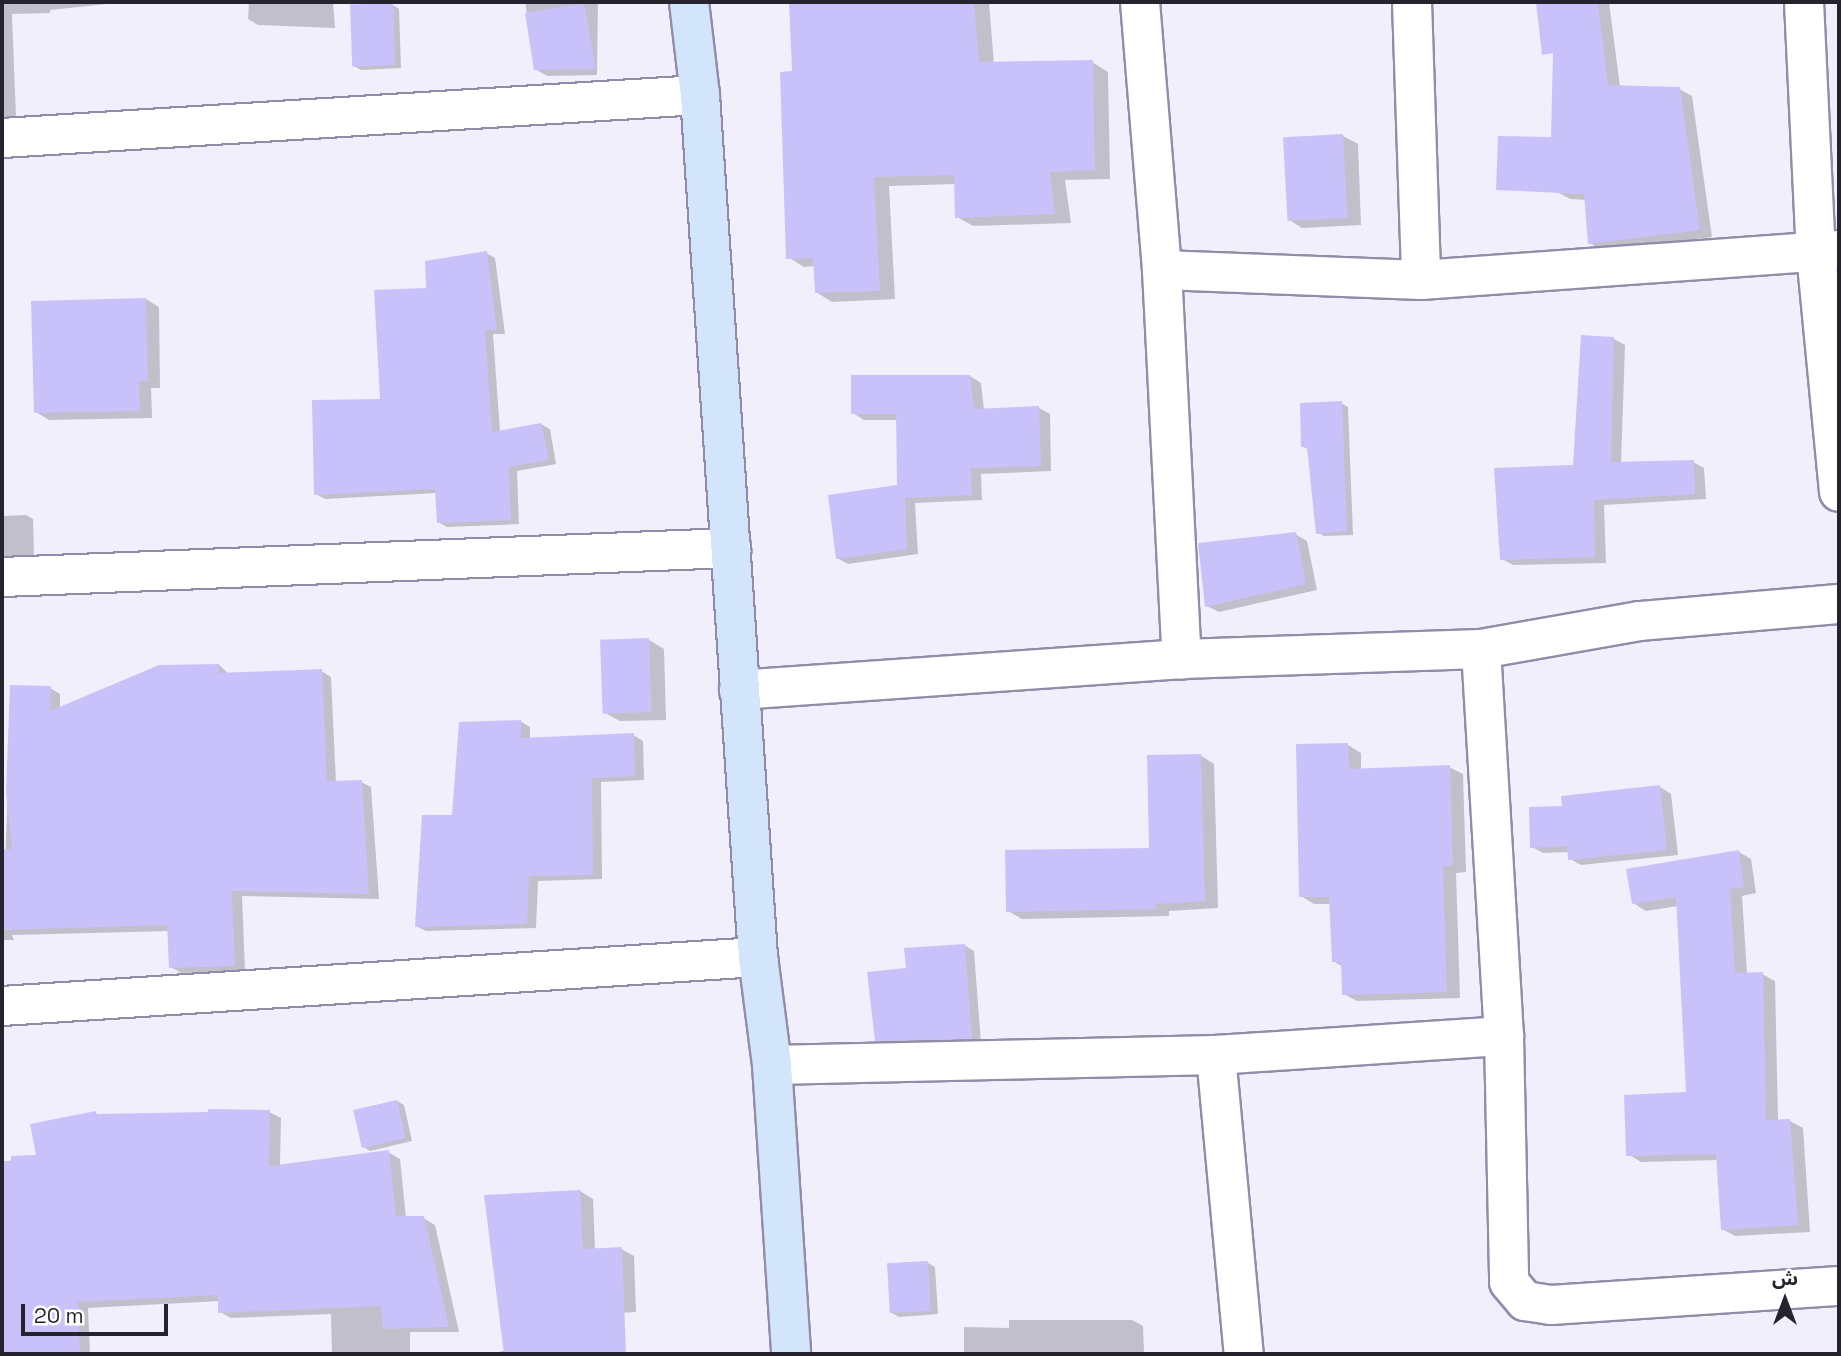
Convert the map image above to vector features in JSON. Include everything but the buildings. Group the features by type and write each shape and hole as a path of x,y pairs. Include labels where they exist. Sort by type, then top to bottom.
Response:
{"main road":[{"path":"690,2 699,95 758,957 772,1065 791,1354"}],"street":[{"path":"1140,2 1162,270 1182,659"},
{"path":"1412,2 1421,281"},
{"path":"1804,2 1828,251 1839,492"},
{"path":"2,138 699,95"},
{"path":"1162,270 1421,281 1828,251"},
{"path":"2,577 731,548"},
{"path":"739,690 1182,659 1481,649 1640,621 1839,604"},
{"path":"1481,649 1504,1036 1509,1282 1524,1301 1551,1305 1839,1286"},
{"path":"2,1006 758,957"},
{"path":"772,1065 1216,1055 1504,1036"},
{"path":"1216,1055 1244,1354"}]}
